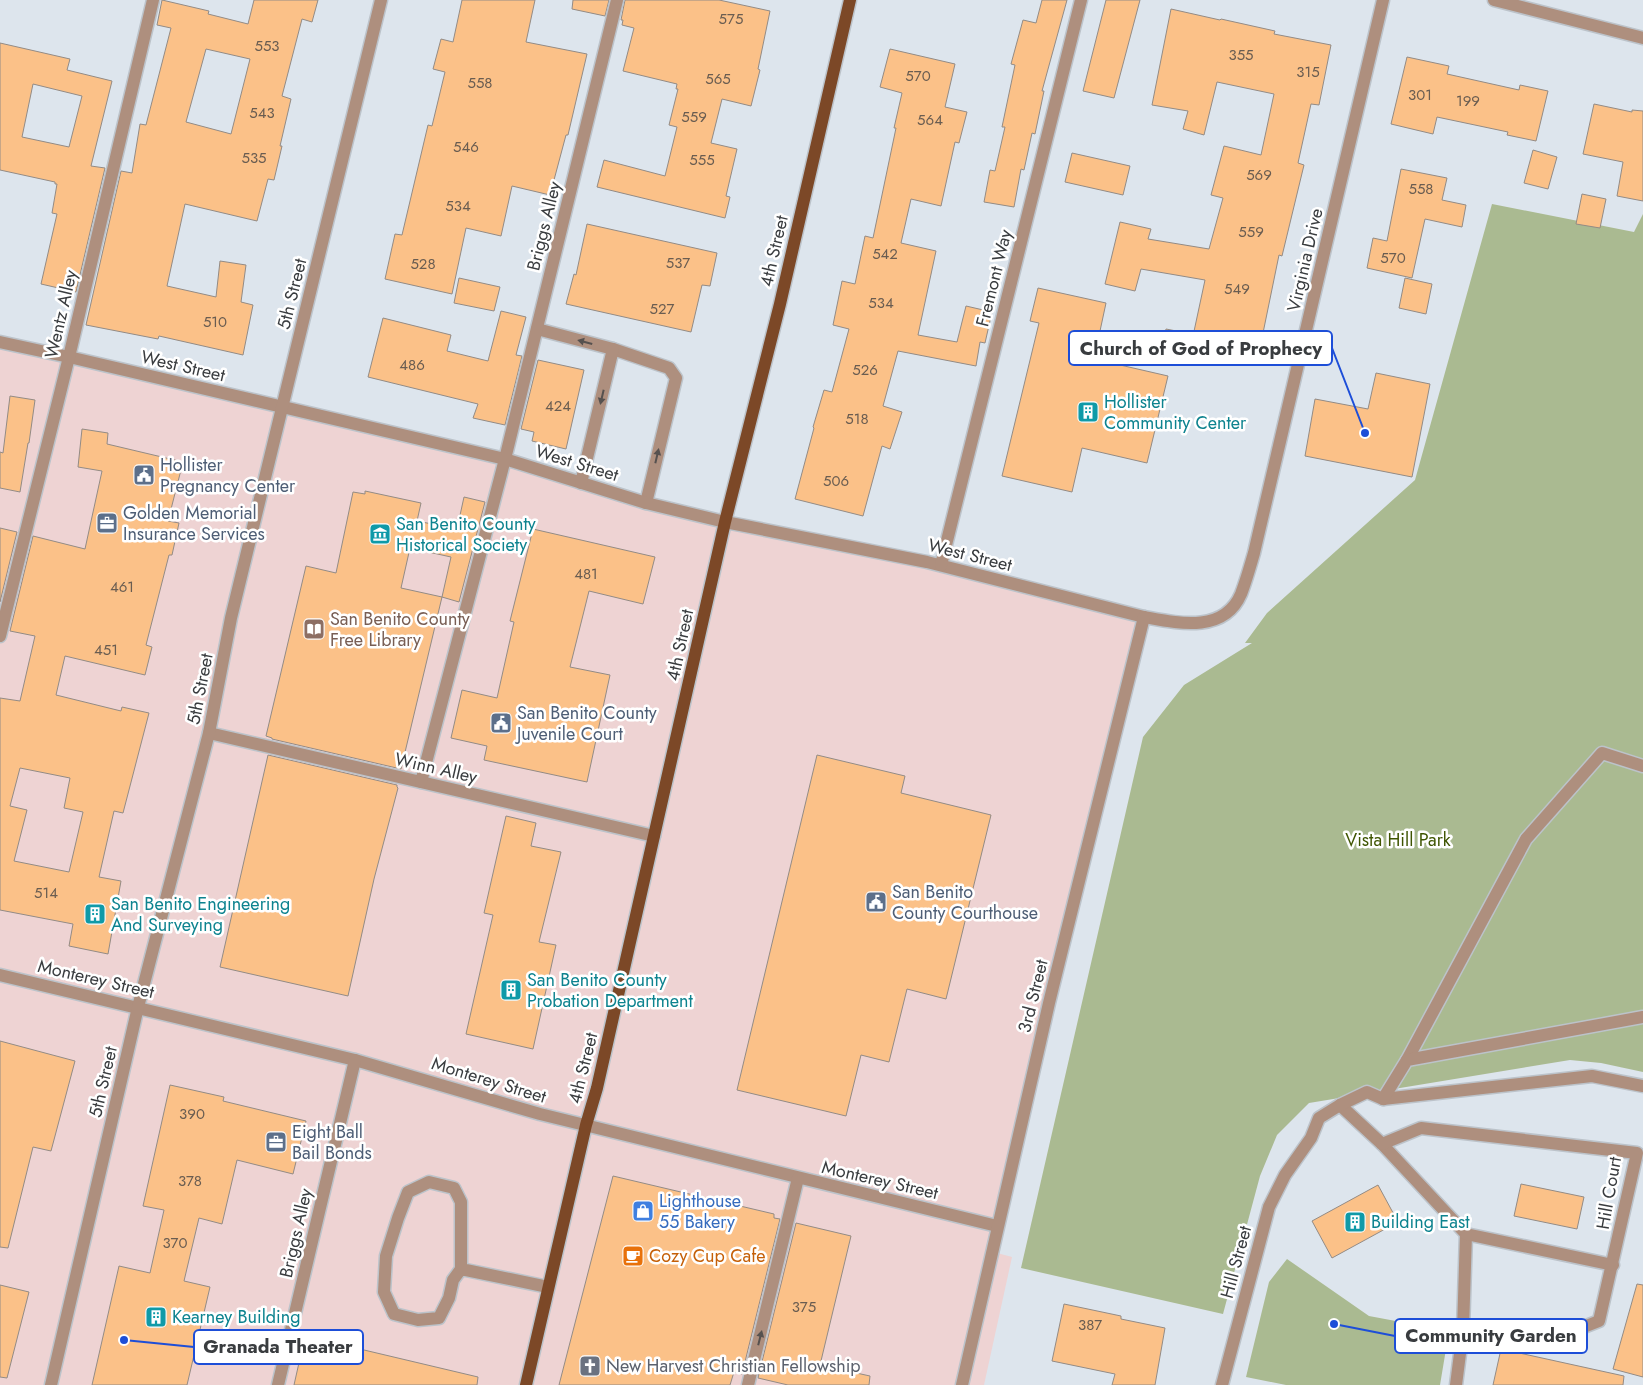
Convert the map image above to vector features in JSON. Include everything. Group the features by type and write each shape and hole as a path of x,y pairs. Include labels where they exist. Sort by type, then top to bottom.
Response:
{"main road":[{"name":"4th Street","path":"526,1385 586,1125 597,1088 725,522 780,304 850,0"}],"street":[{"name":"Wentz Alley","path":"0,636 69,357 153,0"},
{"name":"5th Street","path":"52,1385 138,1007 209,733 231,618 381,0"},
{"name":"Briggs Alley","path":"421,782 505,459 617,0"},
{"name":"Fremont Way","path":"941,565 1080,0"},
{"name":"Virginia Drive","path":"1144,617 1174,623 1212,622 1228,613 1241,595 1254,553 1383,0"},
{"path":"1494,0 1643,38"},
{"path":"537,329 613,349 669,368 676,378 646,503"},
{"name":"West Street","path":"0,342 505,459 646,503 725,522 941,565 1144,617"},
{"path":"581,483 613,349"},
{"name":"3rd Street","path":"962,1385 1049,1003 1144,617"},
{"name":"Winn Alley","path":"209,733 654,836"},
{"path":"1383,1099 1407,1060 1526,839 1602,753 1643,766"},
{"name":"Monterey Street","path":"0,975 355,1060 540,1114 997,1226"},
{"path":"1407,1060 1643,1017"},
{"name":"Briggs Alley","path":"278,1385 355,1060"},
{"name":"Hill Street","path":"1222,1385 1269,1207 1285,1175 1311,1138 1319,1118 1367,1092 1383,1099 1592,1076 1643,1086"},
{"path":"1340,1105 1382,1144 1466,1234 1613,1265"},
{"name":"Hill Court","path":"1382,1144 1421,1128 1637,1152 1599,1321 1543,1344 1463,1330"},
{"path":"748,1385 798,1178"},
{"path":"429,1182 454,1188 461,1202 461,1269 453,1280 449,1298 439,1318 418,1320 394,1314 384,1292 386,1256 408,1192 429,1182"},
{"path":"1456,1385 1463,1330 1466,1234"},
{"path":"461,1269 548,1287"}],"shaded area":[{"path":"0,344 1144,617 997,1253 1012,1257 984,1385 0,1385"}],"green space":[{"name":"Vista Hill Park","path":"1492,204 1634,232 1643,214 1643,1072 1601,1063 1570,1060 1309,1103 1277,1135 1260,1176 1223,1314 1021,1268 1143,737 1184,685 1252,643 1245,643 1267,613 1415,480"},
{"path":"1287,1259 1369,1316 1449,1331 1440,1385 1286,1385 1246,1377 1269,1282"}],"building":[{"path":"162,0 209,11 208,14 248,24 254,0 318,0 312,22 302,19 282,96 291,99 280,146 282,146 274,180 268,179 257,221 185,204 167,286 216,297 220,261 246,265 241,302 253,305 243,355 159,336 158,339 86,325 121,171 132,173 140,124 146,125 171,28 157,25","holes":["206,49 250,59 231,134 186,122"]},
{"path":"462,0 535,0 526,42 587,54 568,135 566,135 550,195 512,186 501,236 466,228 452,294 385,279 395,234 402,235 428,125 432,126 445,72 433,69 441,39 453,42"},
{"path":"573,0 609,0 605,16 572,9"},
{"path":"625,0 719,0 770,11 758,69 760,70 751,106 722,99 711,143 737,149 726,196 730,197 725,218 597,187 604,160 665,176 677,127 669,125 678,89 676,89 677,84 623,71 634,28 622,25 623,20 621,20"},
{"path":"1042,0 1067,0 1042,91 1044,91 1035,134 1032,133 1024,170 1021,169 1014,207 984,202 990,170 995,171 1005,127 1002,127 1015,65 1011,64 1023,20 1036,23"},
{"path":"1106,0 1140,0 1114,98 1083,91"},
{"path":"1171,9 1275,31 1274,34 1331,45 1319,105 1311,104 1298,163 1304,165 1282,256 1279,255 1263,333 1267,334 1261,365 1190,350 1205,280 1141,269 1135,291 1105,284 1120,222 1151,229 1148,239 1209,249 1223,198 1211,195 1224,146 1261,155 1274,94 1217,82 1204,135 1183,129 1188,111 1152,105"},
{"path":"0,43 70,59 67,70 112,81 91,166 105,168 76,292 41,284 57,214 52,213 57,184 0,170","holes":["33,84 82,96 69,147 22,137"]},
{"path":"890,49 955,64 945,107 967,112 959,143 955,142 941,206 911,199 901,243 936,251 918,335 957,342 966,306 992,312 985,343 980,342 976,366 898,351 883,406 902,412 890,449 882,446 863,516 795,499 824,390 832,392 849,329 833,325 842,281 855,284 865,236 873,238 902,93 880,87"},
{"path":"1407,57 1449,66 1447,74 1519,90 1520,85 1548,91 1536,141 1507,135 1508,132 1437,117 1433,134 1391,124"},
{"path":"1594,104 1632,112 1632,110 1643,111 1643,201 1617,196 1623,162 1583,154"},
{"path":"1533,150 1557,157 1548,189 1524,183"},
{"path":"1072,153 1130,166 1123,195 1065,182"},
{"path":"1401,169 1447,178 1442,200 1466,205 1462,227 1425,219 1412,278 1367,268 1373,238 1387,241"},
{"path":"1582,194 1606,199 1600,228 1576,224"},
{"path":"587,224 717,253 710,286 702,285 691,332 566,304 574,274 576,275"},
{"path":"459,278 500,287 494,311 454,303"},
{"path":"1405,278 1432,284 1426,314 1399,308"},
{"name":"Hollister Community Center","path":"1038,288 1106,303 1094,359 1168,376 1147,463 1082,448 1072,492 1002,476 1039,323 1030,321"},
{"path":"501,311 526,317 516,355 522,356 505,425 473,418 478,404 368,377 383,318 451,335 447,351 488,361"},
{"path":"1166,329 1192,334 1188,356 1161,350"},
{"path":"538,360 584,370 566,449 532,441 534,432 521,429"},
{"path":"1376,373 1430,384 1412,477 1305,456 1315,399 1368,409"},
{"path":"10,396 35,400 20,492 0,488 0,452 3,453"},
{"path":"82,429 108,433 107,444 183,462 168,521 179,523 172,555 169,555 146,645 152,647 145,675 65,656 56,695 121,711 122,707 149,713 123,813 114,811 99,877 121,881 108,954 69,946 73,924 0,910 0,698 20,701 35,636 10,631 33,536 85,549 102,471 78,467","holes":["20,768 70,778 64,808 83,812 69,872 14,861 27,810 10,806"]},
{"path":"365,491 421,503 417,521 457,529 464,497 485,502 459,602 442,597 401,769 266,736 306,566 336,573 353,492 365,494","holes":["410,548 451,557 442,597 401,588"]},
{"path":"0,528 17,532 0,602"},
{"path":"533,529 655,557 643,604 589,591 570,667 610,675 587,782 484,760 487,746 451,738 462,690 497,698 514,622 510,621"},
{"path":"268,755 397,785 398,788 374,879 348,996 220,967"},
{"name":"San Benito County Courthouse","path":"817,755 905,776 901,793 991,815 946,999 907,989 889,1062 861,1055 846,1116 737,1090"},
{"path":"506,816 536,823 531,846 561,852 539,942 556,945 533,1049 466,1034 493,915 484,913"},
{"path":"0,1041 75,1061 51,1151 33,1147 8,1248 0,1247"},
{"path":"170,1085 224,1097 223,1101 306,1121 293,1174 237,1160 222,1224 199,1218 184,1281 210,1287 187,1385 92,1385 119,1266 150,1273 164,1210 143,1206"},
{"path":"613,1176 774,1214 774,1218 780,1219 742,1374 734,1372 730,1385 559,1385"},
{"path":"1521,1184 1584,1197 1577,1229 1514,1216"},
{"name":"Building East","path":"1378,1185 1398,1222 1332,1258 1312,1221"},
{"path":"796,1223 851,1236 820,1365 870,1376 869,1385 788,1385 758,1378"},
{"path":"1637,1284 1643,1285 1643,1377 1613,1369"},
{"path":"0,1285 29,1292 7,1378 0,1377"},
{"path":"1064,1304 1121,1316 1121,1319 1165,1328 1155,1385 1112,1385 1115,1374 1052,1361"},
{"path":"305,1336 478,1377 477,1385 294,1385"},
{"path":"1501,1349 1624,1376 1623,1385 1493,1385"}],"place":[{"name":"Hollister Community Center","path":"1088,412"},
{"name":"Church of God of Prophecy","path":"1365,433"},
{"name":"Hollister Pregnancy Center","path":"144,475"},
{"name":"Golden Memorial Insurance Services","path":"107,523"},
{"name":"San Benito County Historical Society","path":"380,534"},
{"name":"San Benito County Free Library","path":"314,629"},
{"name":"San Benito County Juvenile Court","path":"501,723"},
{"name":"San Benito County Courthouse","path":"876,902"},
{"name":"San Benito Engineering And Surveying","path":"95,914"},
{"name":"San Benito County Probation Department","path":"511,990"},
{"name":"Eight Ball Bail Bonds","path":"276,1142"},
{"name":"Lighthouse 55 Bakery","path":"643,1211"},
{"name":"Building East","path":"1355,1222"},
{"name":"Cozy Cup Cafe","path":"633,1256"},
{"name":"Kearney Building","path":"156,1317"},
{"name":"Community Garden","path":"1334,1324"},
{"name":"Granada Theater","path":"124,1340"},
{"name":"New Harvest Christian Fellowship","path":"590,1366"}]}
